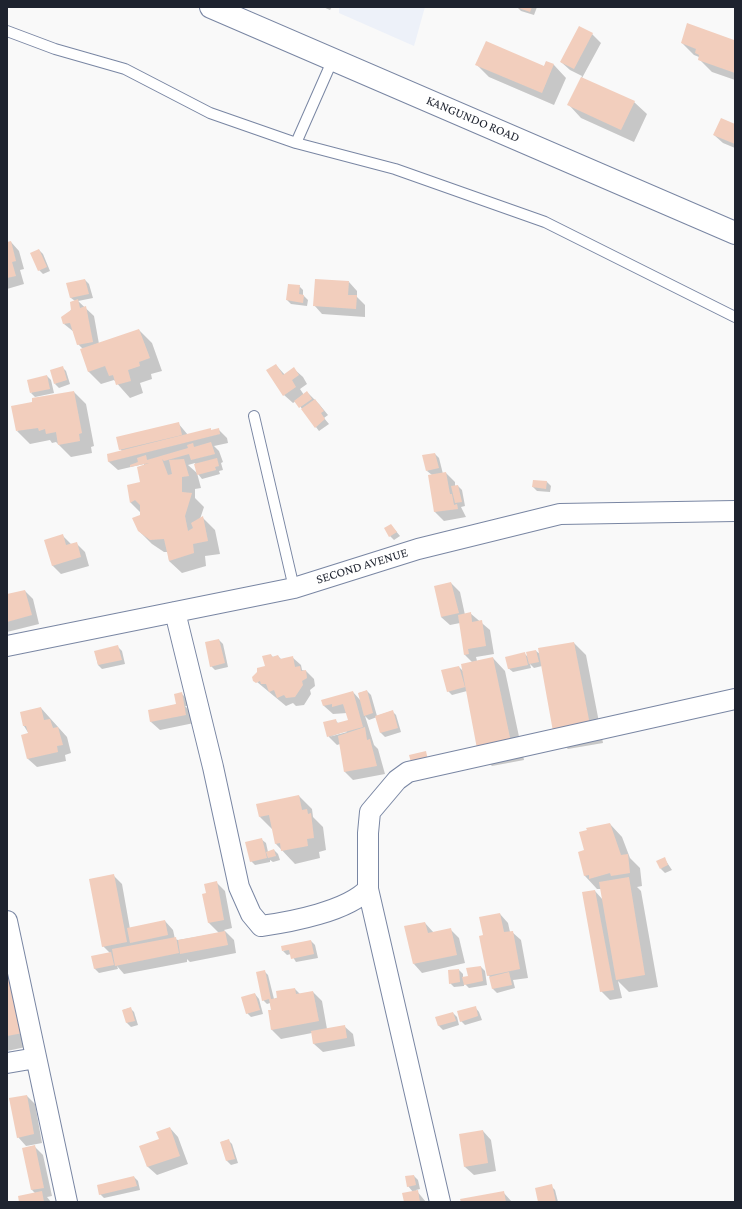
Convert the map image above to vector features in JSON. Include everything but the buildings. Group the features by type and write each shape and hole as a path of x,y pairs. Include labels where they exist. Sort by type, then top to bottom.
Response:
{"highway":[{"name":"KANGUNDO ROAD","path":"211,7 735,233"}],"street":[{"name":"SECOND AVENUE","path":"7,646 294,588 418,548 560,514 727,511"},
{"path":"175,612 213,767 239,887 251,914 261,926 280,924 351,903 368,889"},
{"path":"440,1202 368,889 368,832 370,812 397,780 408,772 735,699"},
{"path":"7,921 67,1202"},
{"path":"7,1063 36,1058"}],"lane":[{"path":"7,31 55,49 125,68 210,113 296,142 395,168 544,222 735,317"},
{"path":"296,142 333,59"},
{"path":"254,416 294,588"}],"shaded area":[{"path":"339,7 425,7 414,46 339,13"}]}
